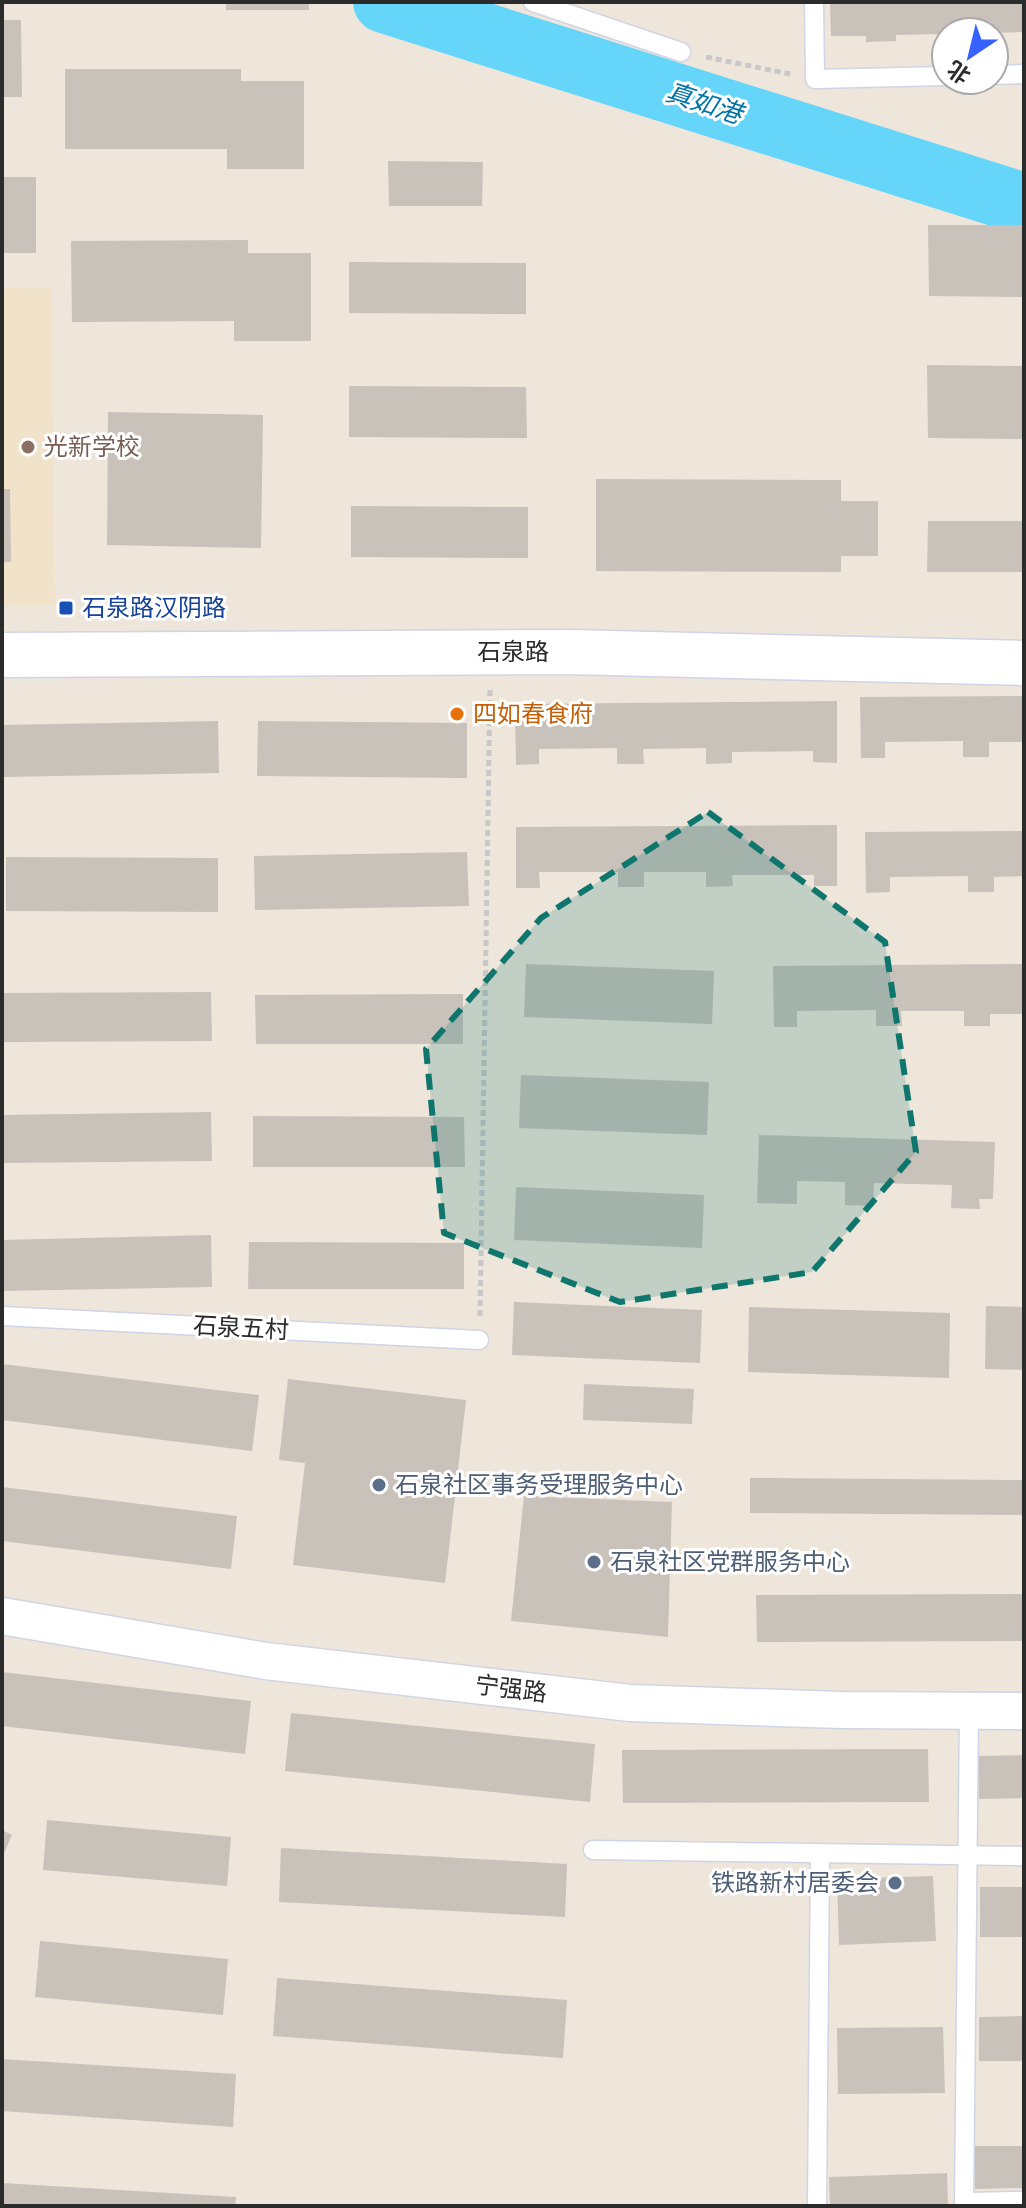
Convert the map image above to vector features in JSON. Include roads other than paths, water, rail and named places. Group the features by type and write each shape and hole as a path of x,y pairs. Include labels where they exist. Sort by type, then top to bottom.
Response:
{"street":[{"name":"石泉路","path":"2,655 490,653 1024,663"},
{"name":"宁强路","path":"2,1616 266,1661 630,1703 1024,1711"}],"lane":[{"path":"533,2 681,52"},
{"path":"814,2 815,79 930,76"},
{"name":"石泉五村","path":"2,1316 479,1340"},
{"path":"969,1711 965,1855 964,2204 1024,2201"},
{"path":"593,1850 1024,1856"},
{"path":"817,2206 820,1855"}],"water":[{"path":"382,2 441,2 1024,183 1024,204"}],"waterway":[{"name":"真如港","path":"384,2 1024,204"}],"place":[{"name":"光新学校","path":"28,447"},
{"name":"石泉路汉阴路","path":"66,608"},
{"name":"四如春食府","path":"457,714"},
{"name":"石泉社区事务受理服务中心","path":"379,1485"},
{"name":"石泉社区党群服务中心","path":"594,1562"},
{"name":"铁路新村居委会","path":"895,1883"}]}
